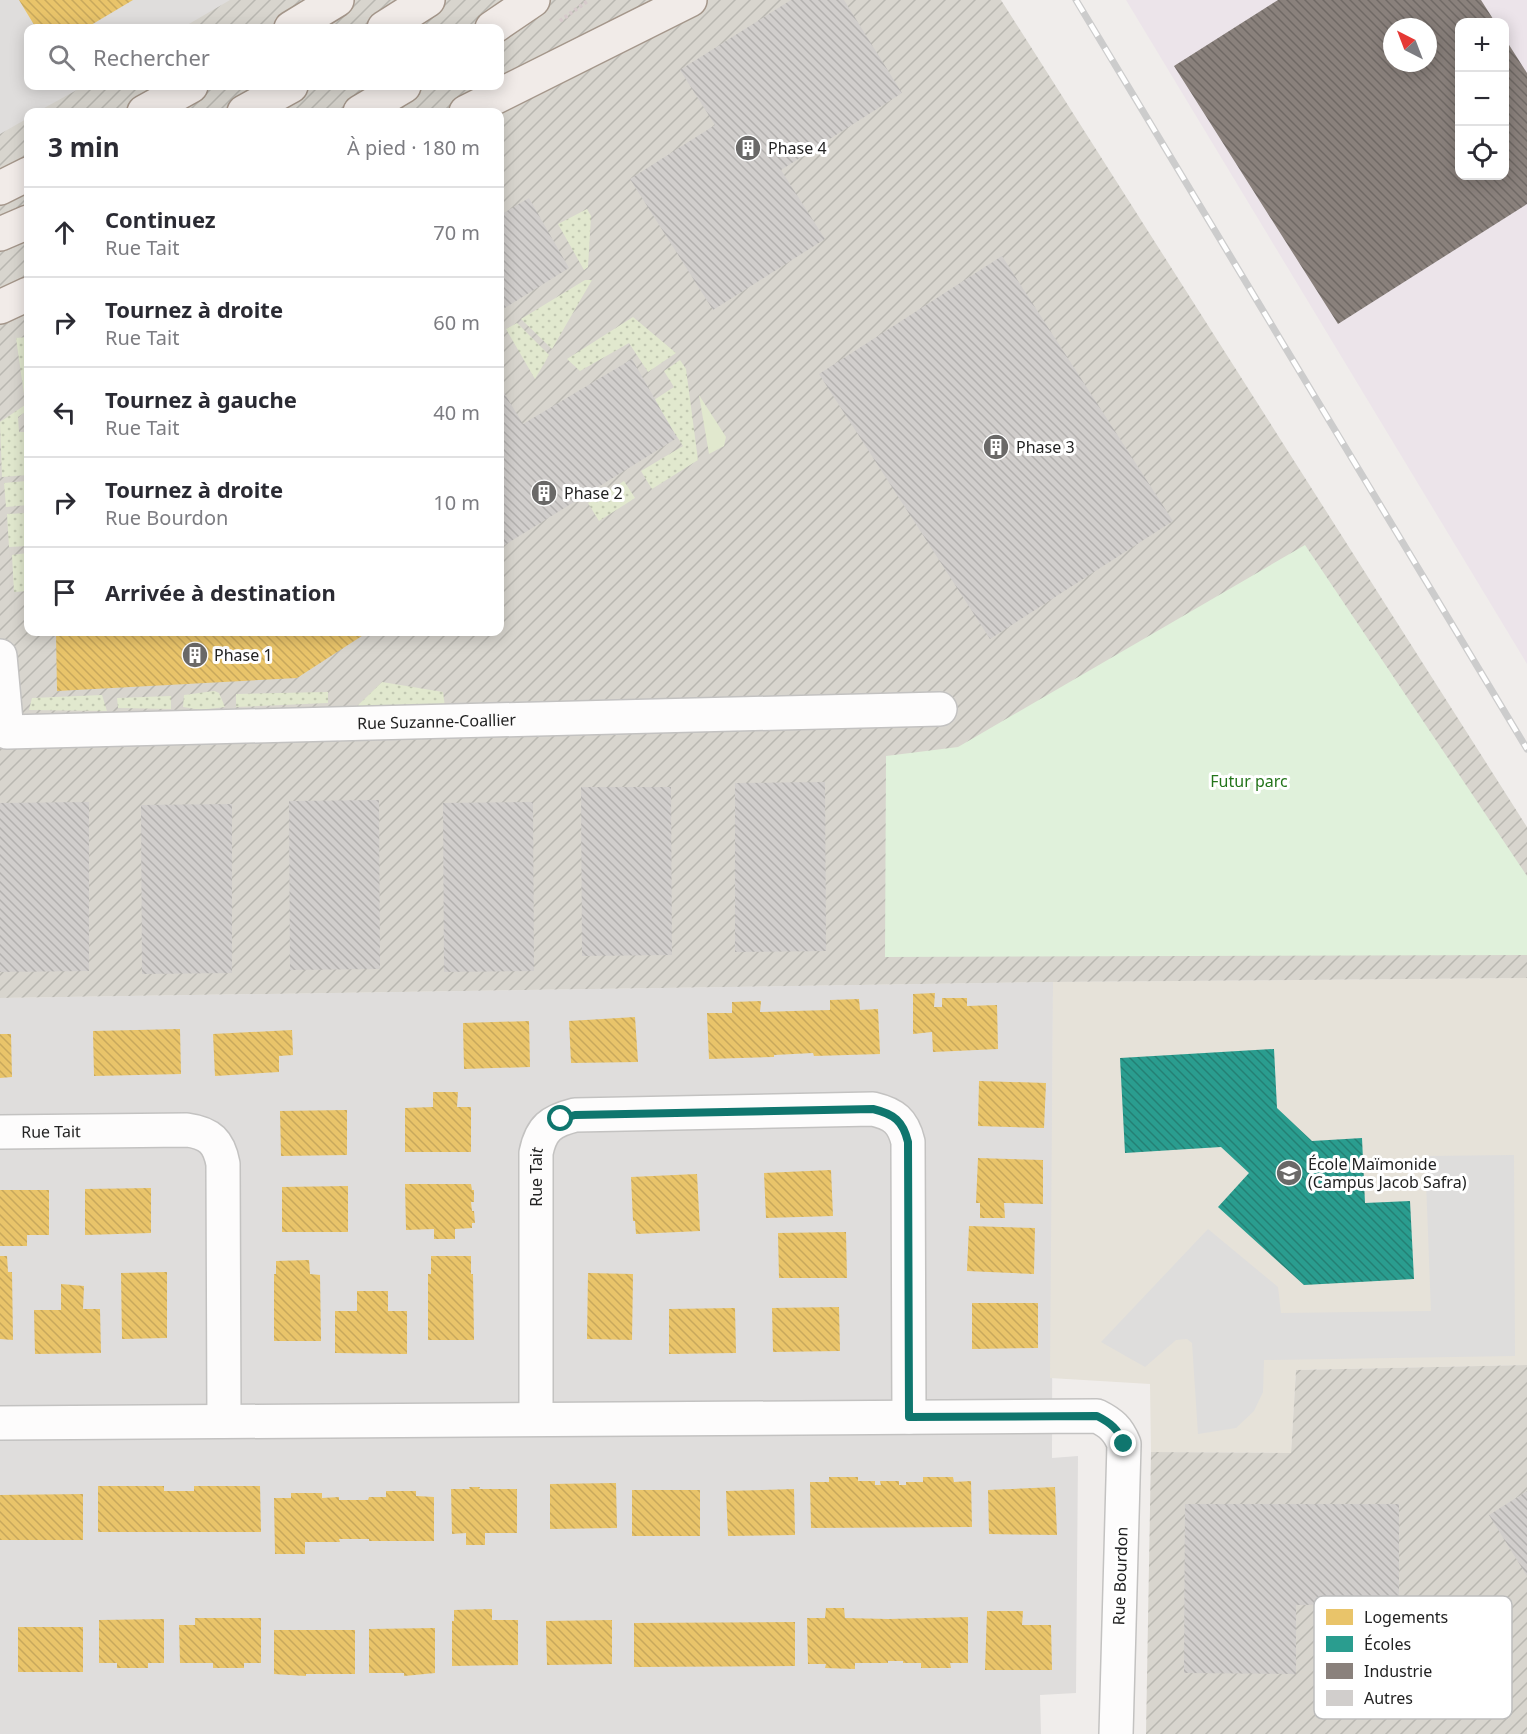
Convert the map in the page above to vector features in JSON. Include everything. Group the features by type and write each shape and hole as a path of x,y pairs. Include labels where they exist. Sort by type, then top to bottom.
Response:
{"main road":[{"path":"298,24 337,0"},
{"path":"390,24 428,0"},
{"path":"498,24 533,0"},
{"path":"474,108 690,0"},
{"path":"151,108 184,90"},
{"path":"251,108 284,90"},
{"path":"367,108 397,90"},
{"path":"0,188 24,176"},
{"path":"0,234 24,224"},
{"path":"0,307 24,296"}],"street":[{"name":"Rue Suzanne-Coallier","path":"0,656 7,732 940,710"},
{"name":"Rue Tait","path":"536,1419 536,1153 539,1138 547,1127 561,1119 575,1115 873,1109 887,1112 898,1119 905,1130 908,1142 909,1417"},
{"name":"Rue Tait","path":"0,1132 187,1130 201,1132 221,1150 223,1164 224,1421"},
{"name":"Rue Bourdon","path":"909,1417 1097,1416 1111,1422 1118,1431 1124,1444 1116,1734"},
{"path":"0,1423 909,1417"}],"shaded area":[{"path":"0,0 267,0 224,24 24,24 24,90 108,90 74,108 24,108 24,139 0,154"},
{"path":"230,0 1001,0 1527,827 1527,978 1053,982 0,998 0,134 24,120 24,636 504,636 504,108 44,108 77,90 504,90 504,24 189,24"},
{"path":"1126,0 1527,0 1527,664"},
{"name":"École Maïmonide (Campus Jacob Safra)","path":"1527,978 1527,1365 1296,1370 1291,1453 1151,1452 1150,1384 1050,1378 1053,982"},
{"path":"1053,982 1052,1458 1078,1456 1076,1693 1040,1695 1041,1734 0,1734 0,998"},
{"path":"1514,1155 1515,1356 1264,1360 1263,1392 1254,1411 1236,1428 1198,1434 1192,1343 1187,1339 1176,1340 1145,1367 1101,1342 1208,1229 1278,1287 1281,1313 1431,1311 1425,1156"},
{"path":"1527,1365 1527,1734 1146,1734 1151,1452 1291,1453 1296,1370"}],"green space":[{"path":"587,209 591,216 588,267 584,270 558,224"},
{"path":"585,280 592,280 552,349 521,319"},
{"path":"633,317 676,353 648,372 629,343 580,371 567,359"},
{"path":"517,323 549,355 535,379 506,329"},
{"path":"24,337 24,394 16,338"},
{"path":"680,360 686,369 698,460 652,489 641,471 683,446 654,400 674,387 664,371"},
{"path":"699,395 726,437 724,446 709,454"},
{"path":"24,406 24,413 18,417 19,432 24,432 24,475 2,477 0,422"},
{"path":"24,481 24,505 6,507 4,483"},
{"path":"624,481 635,498 599,521 588,503"},
{"path":"24,513 24,546 9,547 7,514"},
{"name":"Futur parc","path":"1305,545 1527,876 1527,955 885,957 886,756 958,747"},
{"path":"24,553 24,591 14,592 12,555"},
{"path":"382,682 443,692 445,707 354,709"},
{"path":"214,691 219,693 225,707 201,710 183,707 184,695"},
{"path":"328,692 328,703 236,707 236,694"},
{"path":"102,695 107,711 29,710 32,698"},
{"path":"171,696 171,709 118,708 117,698"}],"building: Logements":[{"path":"19,0 133,0 93,24 34,24"},
{"name":"Phase 1","path":"56,636 362,636 297,678 57,691"},
{"path":"935,993 934,1007 942,1007 942,998 967,998 967,1006 997,1005 998,1049 933,1052 932,1032 913,1034 913,994"},
{"path":"859,999 860,1010 878,1009 880,1054 814,1056 813,1053 709,1059 707,1013 732,1013 732,1002 761,1001 760,1012 830,1010 830,1000"},
{"path":"635,1017 638,1062 571,1063 569,1021"},
{"path":"529,1021 530,1067 464,1069 463,1023"},
{"path":"180,1029 181,1074 94,1076 93,1031"},
{"path":"292,1030 293,1055 279,1056 279,1072 215,1076 213,1034"},
{"path":"0,1034 11,1034 12,1077 0,1078"},
{"path":"979,1081 1046,1083 1044,1128 978,1126"},
{"path":"433,1092 458,1092 457,1107 471,1107 471,1152 405,1152 405,1108 433,1107"},
{"path":"347,1110 347,1155 281,1156 280,1111"},
{"path":"978,1158 1043,1160 1043,1204 1004,1203 1005,1218 980,1218 980,1203 976,1203"},
{"path":"831,1170 833,1216 766,1218 764,1173"},
{"path":"697,1174 700,1231 636,1234 635,1221 633,1221 631,1177"},
{"path":"405,1184 471,1184 474,1190 474,1202 471,1202 475,1223 472,1223 472,1228 455,1229 455,1239 434,1239 434,1229 406,1230"},
{"path":"348,1186 348,1232 282,1232 282,1187"},
{"path":"151,1188 151,1233 85,1235 85,1189"},
{"path":"0,1190 49,1190 49,1235 27,1235 27,1246 0,1246"},
{"path":"969,1226 1035,1228 1034,1274 967,1271"},
{"path":"846,1232 847,1278 779,1278 778,1233"},
{"path":"0,1256 7,1256 8,1272 12,1272 13,1340 0,1339"},
{"path":"431,1256 471,1256 474,1340 428,1340 428,1274 431,1274"},
{"path":"309,1260 310,1274 320,1275 321,1341 274,1341 276,1261"},
{"path":"167,1272 167,1338 122,1339 121,1273"},
{"path":"588,1273 633,1274 632,1340 587,1339"},
{"path":"61,1284 84,1286 83,1309 100,1309 101,1353 35,1354 34,1310 61,1310"},
{"path":"357,1291 388,1291 388,1311 407,1311 407,1354 335,1353 335,1311 357,1311"},
{"path":"972,1303 1038,1303 1038,1348 972,1349"},
{"path":"839,1307 840,1351 773,1352 772,1308"},
{"path":"735,1308 736,1353 669,1354 669,1309"},
{"path":"829,1477 858,1477 858,1481 875,1481 875,1485 881,1485 880,1481 899,1481 899,1485 906,1485 906,1482 923,1482 923,1477 953,1477 954,1482 971,1481 972,1527 811,1528 810,1482 829,1482"},
{"path":"616,1483 617,1528 550,1529 550,1484"},
{"path":"98,1486 164,1486 164,1491 194,1491 194,1486 260,1486 261,1532 98,1532"},
{"path":"469,1487 517,1489 517,1533 485,1533 485,1545 466,1545 466,1533 452,1534 451,1489 470,1489"},
{"path":"1055,1487 1057,1535 989,1534 988,1490"},
{"path":"794,1489 795,1535 728,1536 726,1491"},
{"path":"632,1490 700,1490 700,1536 632,1536"},
{"path":"386,1491 416,1491 416,1496 434,1497 434,1541 339,1539 340,1542 305,1542 305,1554 275,1554 274,1498 291,1498 291,1493 322,1493 322,1498 368,1500 369,1497 386,1497"},
{"path":"83,1494 83,1540 0,1540 0,1495"},
{"path":"826,1608 844,1608 845,1618 968,1617 968,1663 950,1663 951,1668 921,1668 921,1663 888,1661 888,1663 855,1663 855,1669 825,1668 826,1664 808,1664 807,1618 825,1618"},
{"path":"492,1609 492,1620 518,1620 518,1665 452,1666 454,1610"},
{"path":"987,1611 1023,1611 1022,1625 1051,1625 1052,1670 985,1670"},
{"path":"195,1618 261,1618 261,1663 244,1663 244,1668 213,1668 213,1663 180,1663 179,1625 195,1625"},
{"path":"164,1619 164,1663 148,1663 148,1668 117,1668 117,1663 99,1663 99,1620"},
{"path":"612,1620 612,1664 547,1665 546,1621"},
{"path":"795,1622 795,1666 634,1667 634,1623"},
{"path":"18,1627 83,1627 83,1672 18,1672"},
{"path":"435,1628 435,1673 404,1676 404,1673 369,1673 369,1629"},
{"path":"274,1630 355,1630 355,1674 306,1674 306,1676 274,1674"}],"building: Écoles":[{"path":"1274,1049 1277,1108 1312,1141 1362,1138 1365,1203 1410,1201 1414,1279 1304,1285 1218,1207 1249,1173 1221,1147 1125,1153 1120,1058"}],"building: Industrie":[{"path":"1278,0 1481,0 1492,18 1455,18 1455,180 1509,180 1509,45 1527,73 1527,204 1338,324 1174,66"}],"building: Autres":[{"name":"Phase 4","path":"791,0 844,0 902,93 781,170 825,239 713,310 630,179 715,125 680,70"},
{"path":"529,198 569,268 504,309 504,213"},
{"name":"Phase 3","path":"1002,256 1173,521 990,639 819,374"},
{"name":"Phase 2","path":"632,359 677,438 504,546 504,393 523,424"},
{"path":"825,782 826,951 735,952 735,783"},
{"path":"581,787 671,787 672,955 582,956"},
{"path":"379,800 380,969 290,970 289,801"},
{"path":"89,802 89,971 0,972 0,803"},
{"path":"533,802 534,971 444,972 443,803"},
{"path":"232,804 232,973 142,974 141,805"},
{"path":"1527,1491 1527,1576 1489,1515"},
{"path":"1185,1504 1399,1504 1399,1596 1314,1596 1314,1605 1296,1605 1296,1674 1184,1673"}],"railway":[{"path":"1076,0 1527,749"}],"place":[{"name":"Phase 4","path":"748,148"},
{"name":"Phase 3","path":"996,447"},
{"name":"Phase 2","path":"544,493"},
{"name":"Phase 1","path":"195,655"},
{"name":"École Maïmonide (Campus Jacob Safra)","path":"1289,1173"}],"route":[{"path":"561,1119 575,1115 873,1109 887,1112 898,1119 905,1130 908,1142 909,1417 1097,1416 1111,1422 1124,1444"}]}
